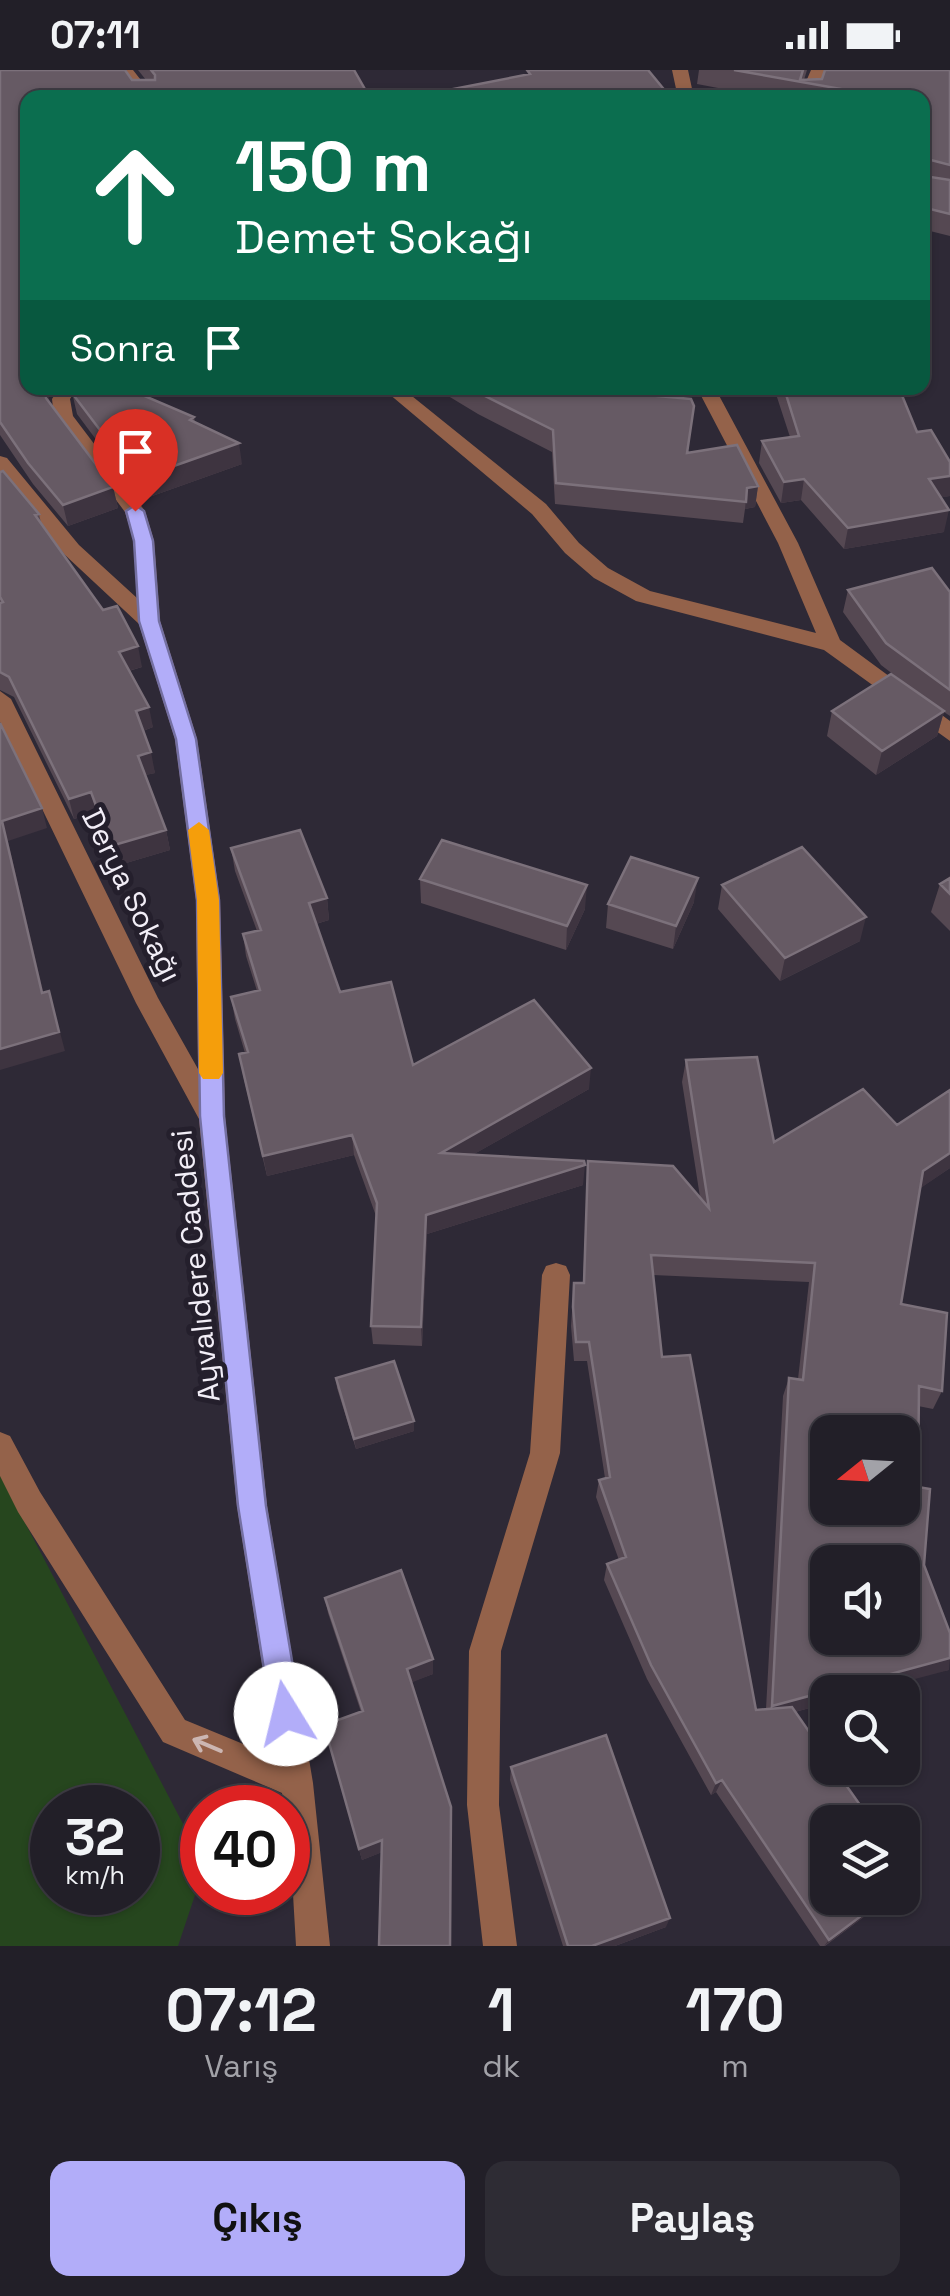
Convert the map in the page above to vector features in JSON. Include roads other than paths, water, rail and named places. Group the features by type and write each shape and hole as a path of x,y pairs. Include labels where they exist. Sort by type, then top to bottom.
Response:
{"street":[{"path":"125,70 141,90"},
{"path":"64,395 64,416 135,511 144,541 149,621"},
{"path":"400,395 539,509 572,548 601,572 643,596 831,644 950,733"},
{"path":"708,395 713,413 788,543 831,644"},
{"name":"Ayvalıdere Caddesi","path":"0,462 72,550 149,621 186,739 208,900 212,1116 252,1506 297,1783 314,1946"},
{"name":"Derya Sokağı","path":"0,698 148,1003 212,1116"},
{"path":"500,1946 483,1805 485,1651 545,1454 556,1275"},
{"path":"0,1446 29,1502 174,1731 297,1783"}]}
